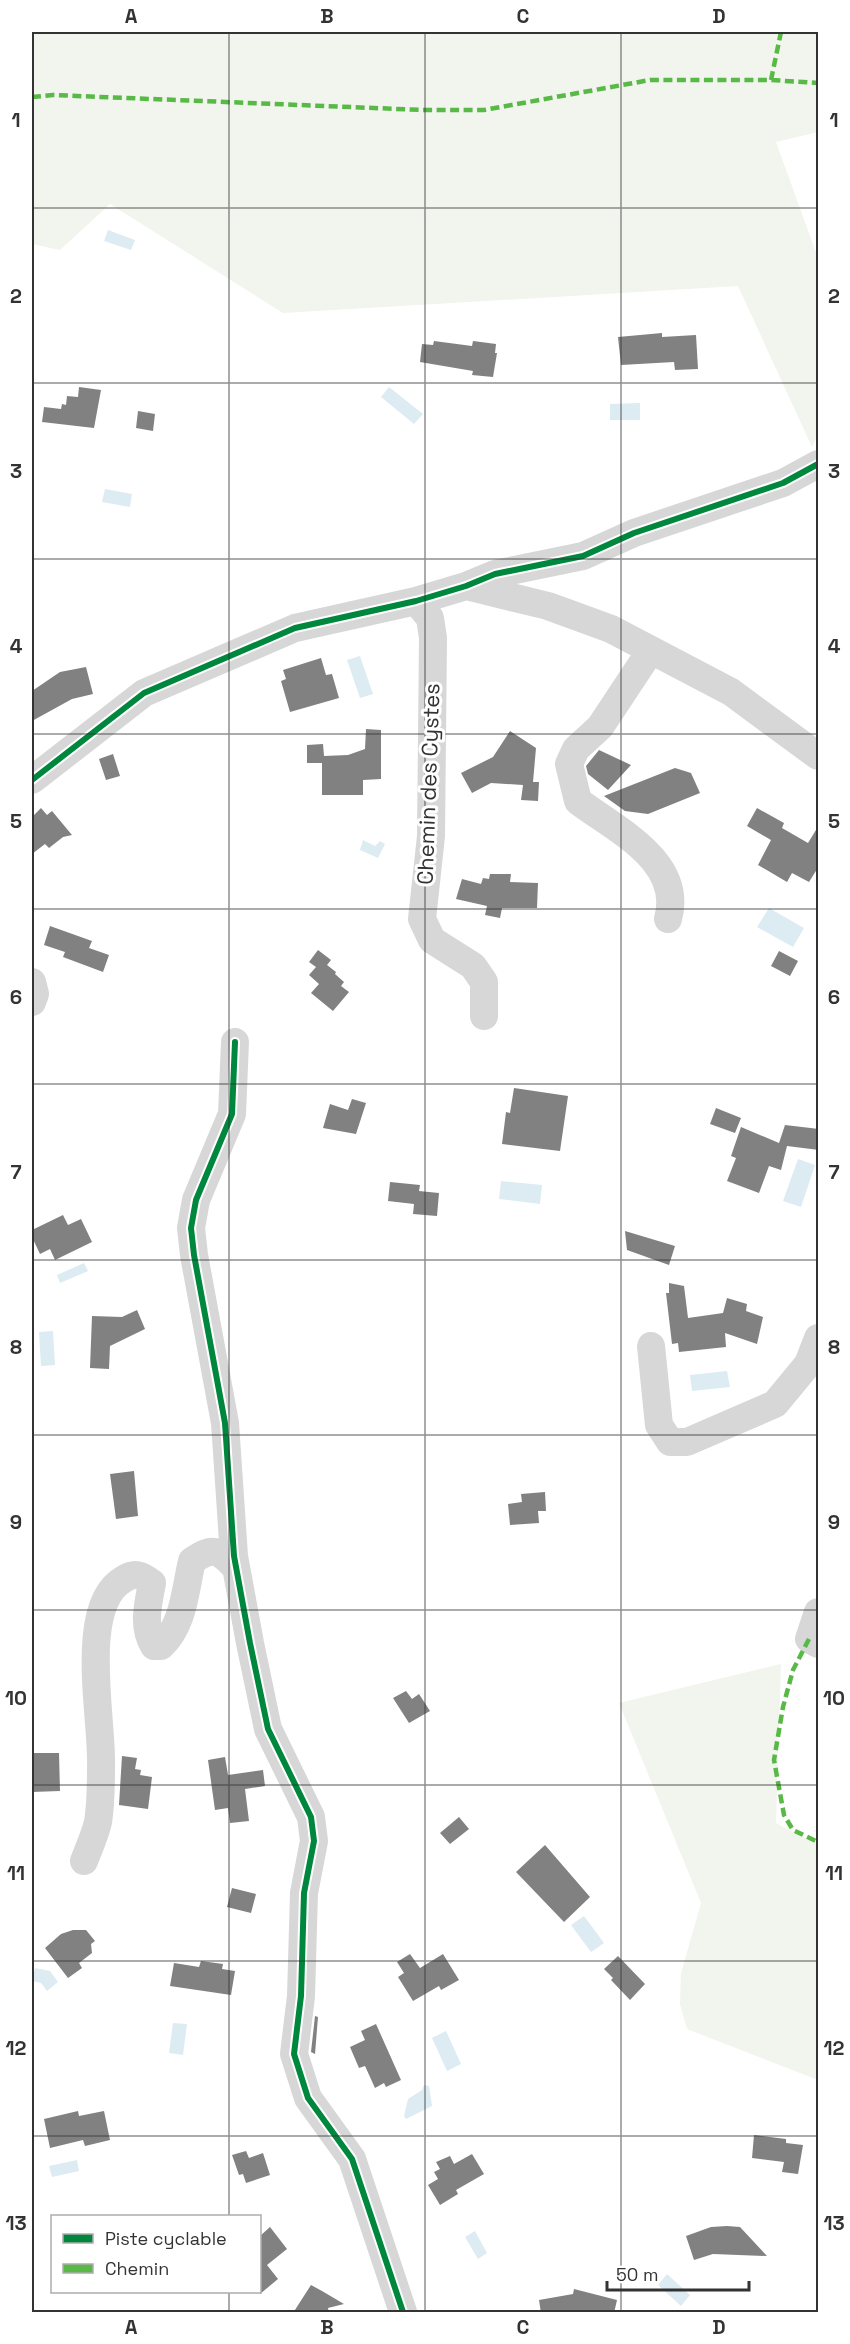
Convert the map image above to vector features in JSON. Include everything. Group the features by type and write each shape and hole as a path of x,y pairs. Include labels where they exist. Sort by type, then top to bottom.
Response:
{"street":[{"path":"32,780 144,693 295,627 416,601 466,586 495,574 583,556 634,533 783,483 819,464"},
{"path":"466,586 584,617 731,692 819,756"},
{"name":"Chemin des Cystes","path":"416,601 430,618 433,638 431,836 422,919 432,940 473,966 484,982 484,1016"},
{"path":"651,650 600,727 576,749 569,764 578,801 654,858 665,875 672,904 668,919"},
{"path":"32,982 35,994 32,1002"},
{"path":"235,1041 232,1114 196,1200 191,1228 225,1423 236,1568 268,1729 311,1817 314,1841 304,1893 301,1996 294,2054 308,2098 352,2159 403,2313"},
{"path":"651,1346 659,1425 669,1442 687,1442 775,1404 808,1364 819,1338"},
{"path":"84,1861 98,1821 101,1764 97,1632 103,1601 116,1583 131,1574 143,1576 152,1583 146,1614 148,1636 154,1646 161,1646 172,1636 179,1619 192,1561 206,1551 216,1551 224,1555 236,1568"},
{"path":"819,1612 809,1640 819,1644"}],"shaded area":[{"path":"32,32 818,32 818,132 776,142 818,258 818,435 812,447 738,286 283,313 110,204 60,250 32,244"},
{"path":"108,230 135,240 131,250 104,241"},
{"path":"389,387 423,414 414,424 381,397"},
{"path":"640,403 640,420 610,420 610,404"},
{"path":"105,489 132,494 130,507 102,502"},
{"path":"360,656 373,694 360,698 347,660"},
{"path":"363,840 375,846 380,841 385,844 378,858 360,850"},
{"path":"769,908 804,928 793,947 757,927"},
{"path":"798,1159 815,1165 801,1207 783,1201"},
{"path":"501,1181 542,1185 540,1204 499,1199"},
{"path":"84,1263 88,1271 60,1283 57,1275"},
{"path":"53,1331 55,1365 41,1366 39,1332"},
{"path":"727,1371 730,1387 692,1391 690,1375"},
{"path":"781,1664 776,1823 818,1845 818,2080 687,2029 680,2004 681,1973 701,1903 619,1703"},
{"path":"584,1916 604,1943 591,1952 571,1925"},
{"path":"35,1968 50,1971 58,1982 47,1991 41,1983 32,1981"},
{"path":"173,2023 187,2024 183,2055 169,2053"},
{"path":"446,2031 461,2064 447,2071 432,2038"},
{"path":"424,2085 429,2086 432,2106 406,2119 404,2116 408,2099 422,2090"},
{"path":"77,2160 79,2171 52,2177 49,2166"},
{"path":"475,2231 487,2253 478,2259 465,2237"},
{"path":"667,2274 690,2295 681,2306 658,2285"}],"building":[{"path":"662,333 662,337 696,335 698,369 675,370 674,362 621,365 618,337"},
{"path":"434,341 472,346 473,341 496,344 495,353 497,353 493,377 472,375 473,371 420,362 422,344 433,345"},
{"path":"79,387 101,390 94,428 42,422 44,407 61,409 62,404 66,405 67,396 78,397"},
{"path":"138,411 155,414 153,431 136,428"},
{"path":"321,658 326,675 332,674 339,698 290,712 281,681 286,679 283,670"},
{"path":"86,667 93,694 72,699 32,721 32,691 60,672"},
{"path":"366,729 381,730 381,779 363,780 363,795 322,795 322,763 307,763 307,745 323,744 324,756 348,755 365,749"},
{"path":"510,731 536,748 533,782 539,782 538,801 521,800 523,785 491,783 472,793 461,773 493,757"},
{"path":"599,750 631,765 608,790 588,774 586,766"},
{"path":"113,754 120,776 106,780 99,759"},
{"path":"675,768 691,773 700,793 648,814 625,811 604,796"},
{"path":"41,808 47,815 52,811 72,835 63,837 49,848 45,844 32,854 32,817"},
{"path":"757,808 784,823 782,828 808,843 819,825 819,866 809,882 792,873 787,882 758,865 771,840 747,826"},
{"path":"490,874 511,874 510,882 538,883 537,908 502,908 500,918 485,915 487,906 456,899 462,879 481,884 483,878 489,879"},
{"path":"50,926 92,941 89,948 109,955 103,972 63,957 65,952 44,945"},
{"path":"318,950 331,960 327,965 336,972 335,974 344,982 341,986 349,992 333,1011 311,993 319,984 309,975 316,967 309,962"},
{"path":"779,951 798,961 790,976 771,966"},
{"path":"514,1088 568,1096 560,1151 502,1144 506,1112 510,1113"},
{"path":"352,1099 366,1103 356,1134 323,1128 330,1104 348,1110"},
{"path":"716,1108 741,1118 735,1133 710,1124"},
{"path":"785,1125 819,1129 819,1150 787,1146 781,1170 769,1166 759,1193 727,1181 736,1158 731,1156 741,1127 779,1143"},
{"path":"390,1182 420,1185 419,1191 439,1193 437,1216 413,1214 414,1204 388,1201"},
{"path":"63,1215 68,1225 81,1219 92,1242 55,1260 50,1249 40,1254 32,1237 32,1230"},
{"path":"625,1231 675,1246 669,1265 627,1250"},
{"path":"669,1283 684,1286 688,1318 723,1313 727,1298 747,1304 746,1311 763,1317 757,1344 725,1333 726,1347 679,1352 678,1343 672,1344 666,1293 669,1293"},
{"path":"137,1310 145,1329 110,1346 109,1369 90,1368 92,1316 122,1317"},
{"path":"134,1471 138,1516 116,1519 110,1474"},
{"path":"545,1492 546,1511 538,1511 539,1523 510,1525 508,1504 522,1502 521,1494"},
{"path":"406,1691 412,1699 419,1694 430,1711 409,1723 393,1698"},
{"path":"32,1753 59,1753 60,1791 32,1792"},
{"path":"122,1756 137,1758 135,1769 141,1770 140,1775 152,1777 148,1809 119,1805"},
{"path":"225,1757 228,1775 263,1770 265,1786 245,1789 249,1821 230,1823 228,1808 215,1810 208,1760"},
{"path":"459,1817 469,1829 450,1844 440,1833"},
{"path":"545,1845 590,1897 564,1922 516,1872"},
{"path":"232,1888 256,1894 251,1913 227,1907"},
{"path":"73,1930 86,1930 95,1941 91,1944 92,1953 79,1963 82,1968 68,1978 45,1948 61,1934"},
{"path":"410,1954 420,1968 443,1954 459,1980 441,1990 439,1986 413,2001 398,1977 404,1973 397,1962"},
{"path":"618,1956 645,1984 630,2000 604,1969"},
{"path":"201,1961 223,1964 222,1969 235,1971 231,1995 170,1986 174,1963 199,1967"},
{"path":"315,2016 318,2017 315,2054 311,2052"},
{"path":"376,2024 401,2080 386,2087 384,2083 375,2088 365,2066 359,2068 350,2047 365,2040 361,2031"},
{"path":"78,2111 79,2116 104,2111 110,2140 85,2146 83,2140 50,2148 44,2119"},
{"path":"754,2135 786,2139 786,2143 803,2145 798,2174 782,2172 784,2162 752,2158"},
{"path":"246,2151 249,2158 263,2153 270,2175 246,2183 243,2174 239,2175 232,2155"},
{"path":"472,2154 484,2174 456,2190 458,2194 440,2205 428,2185 438,2179 434,2172 440,2169 436,2162 450,2156 454,2164"},
{"path":"270,2227 287,2249 267,2265 278,2279 260,2294 261,2293 261,2235"},
{"path":"711,2227 740,2227 767,2256 713,2254 694,2260 686,2236"},
{"path":"311,2285 344,2304 328,2308 329,2313 293,2313"},
{"path":"574,2289 617,2300 614,2313 541,2313 539,2300 573,2294"}],"marked path":[{"path":"771,80 781,32"},
{"path":"32,97 53,95 423,110 484,110 650,80 771,80 818,83"},
{"path":"809,1639 793,1670 783,1707 774,1760 784,1815 793,1830 818,1842"}],"cycle path":[{"path":"32,780 144,693 295,628 416,601 466,586 495,574 583,556 634,533 783,483 818,464"},
{"path":"235,1042 232,1114 196,1200 191,1228 225,1423 234,1556 250,1643 268,1729 311,1817 314,1841 304,1893 301,1996 294,2054 308,2098 352,2159 403,2312"}]}
